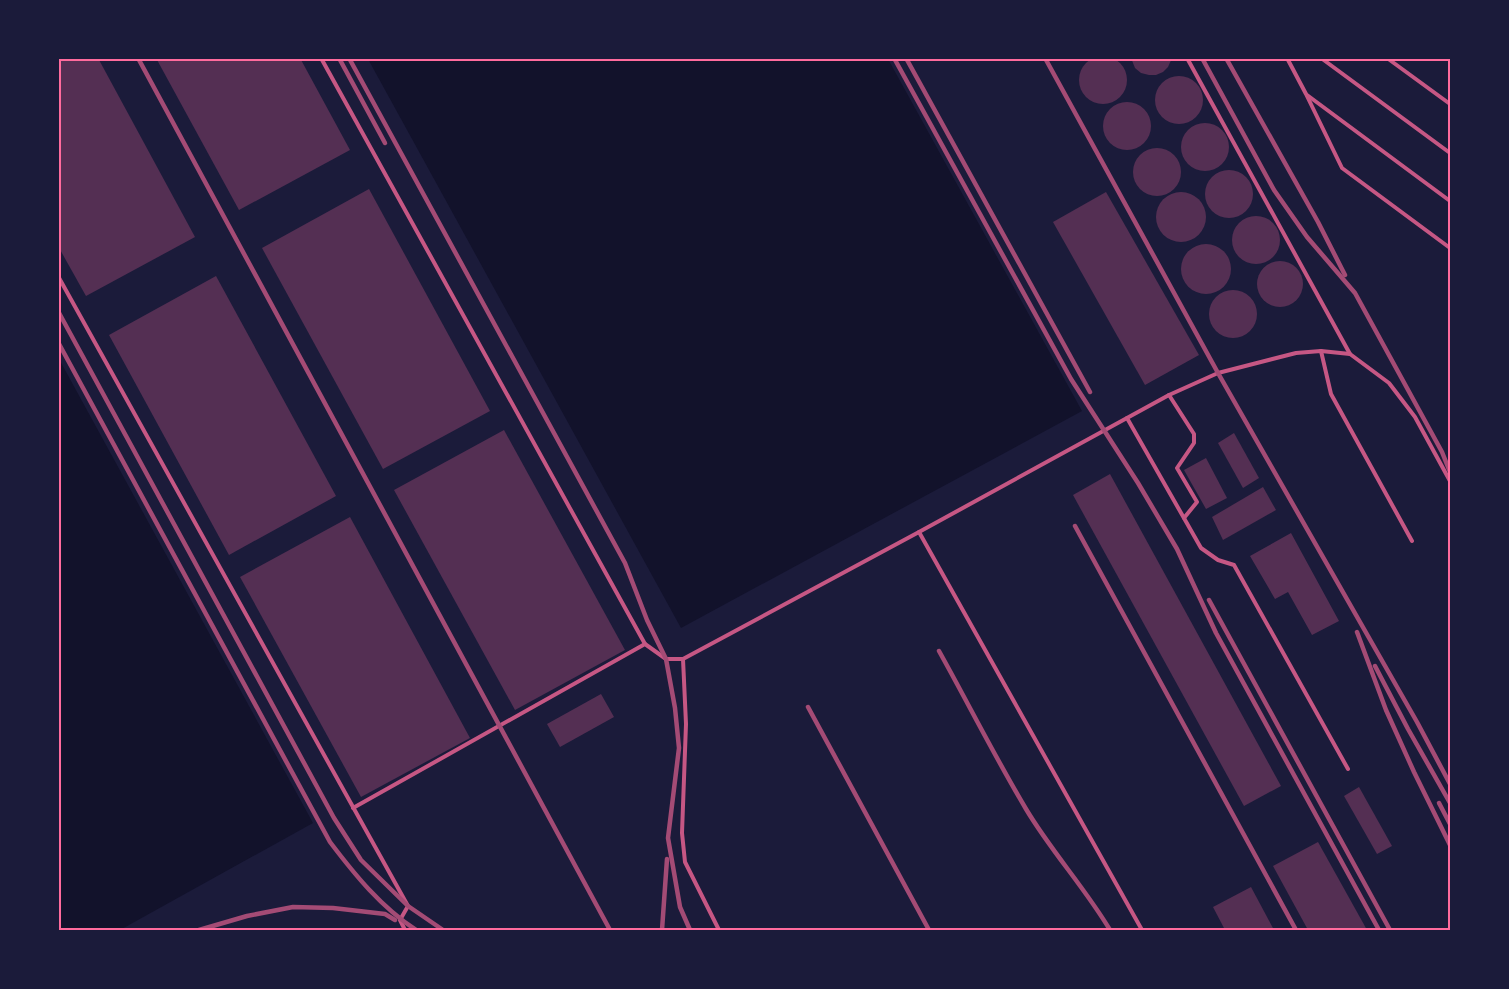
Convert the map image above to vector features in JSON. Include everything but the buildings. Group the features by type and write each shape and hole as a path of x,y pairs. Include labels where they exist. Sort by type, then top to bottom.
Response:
{"lane":[{"path":"321,58 645,644 666,659 683,658 920,532 1169,395 1218,373 1296,353 1321,351 1350,354"},
{"path":"1187,58 1350,354 1389,383 1415,417 1450,480"},
{"path":"1287,58 1342,168 1450,248"},
{"path":"1321,58 1450,153"},
{"path":"1388,58 1450,104"},
{"path":"1306,94 1450,201"},
{"path":"58,276 408,906 400,920 405,930"},
{"path":"1321,351 1331,394 1412,541"},
{"path":"1169,395 1194,434 1194,443 1178,468 1197,501 1184,518"},
{"path":"1127,418 1201,548 1218,560 1234,565 1348,769"},
{"path":"920,532 1142,930"},
{"path":"353,808 645,644"},
{"path":"683,658 686,723 682,833 685,862 719,930"}],"shaded area":[{"path":"368,59 888,59 1082,411 681,628"},
{"path":"59,359 313,823 120,930 59,930"}],"railway":[{"path":"138,58 610,930"},
{"path":"339,58 385,143"},
{"path":"349,58 625,563 647,620 666,659 675,708 679,748 668,838 680,907 690,930"},
{"path":"894,58 1071,379 1138,483 1177,549 1216,633 1379,930"},
{"path":"906,58 1090,392"},
{"path":"1045,58 1218,373 1450,784"},
{"path":"1202,58 1274,190 1307,237 1355,293 1442,452 1450,472"},
{"path":"1226,58 1318,222 1345,275"},
{"path":"58,311 334,818 361,860 408,906 443,930"},
{"path":"58,342 330,842 369,890 416,930"},
{"path":"1075,526 1296,930"},
{"path":"1209,600 1390,930"},
{"path":"1357,632 1386,710 1450,845"},
{"path":"939,651 1026,809 1110,930"},
{"path":"1375,666 1450,803"},
{"path":"808,707 929,930"},
{"path":"1439,803 1450,824"},
{"path":"662,930 667,859"},
{"path":"199,930 247,916 293,907 333,908 385,914 395,920"}]}
